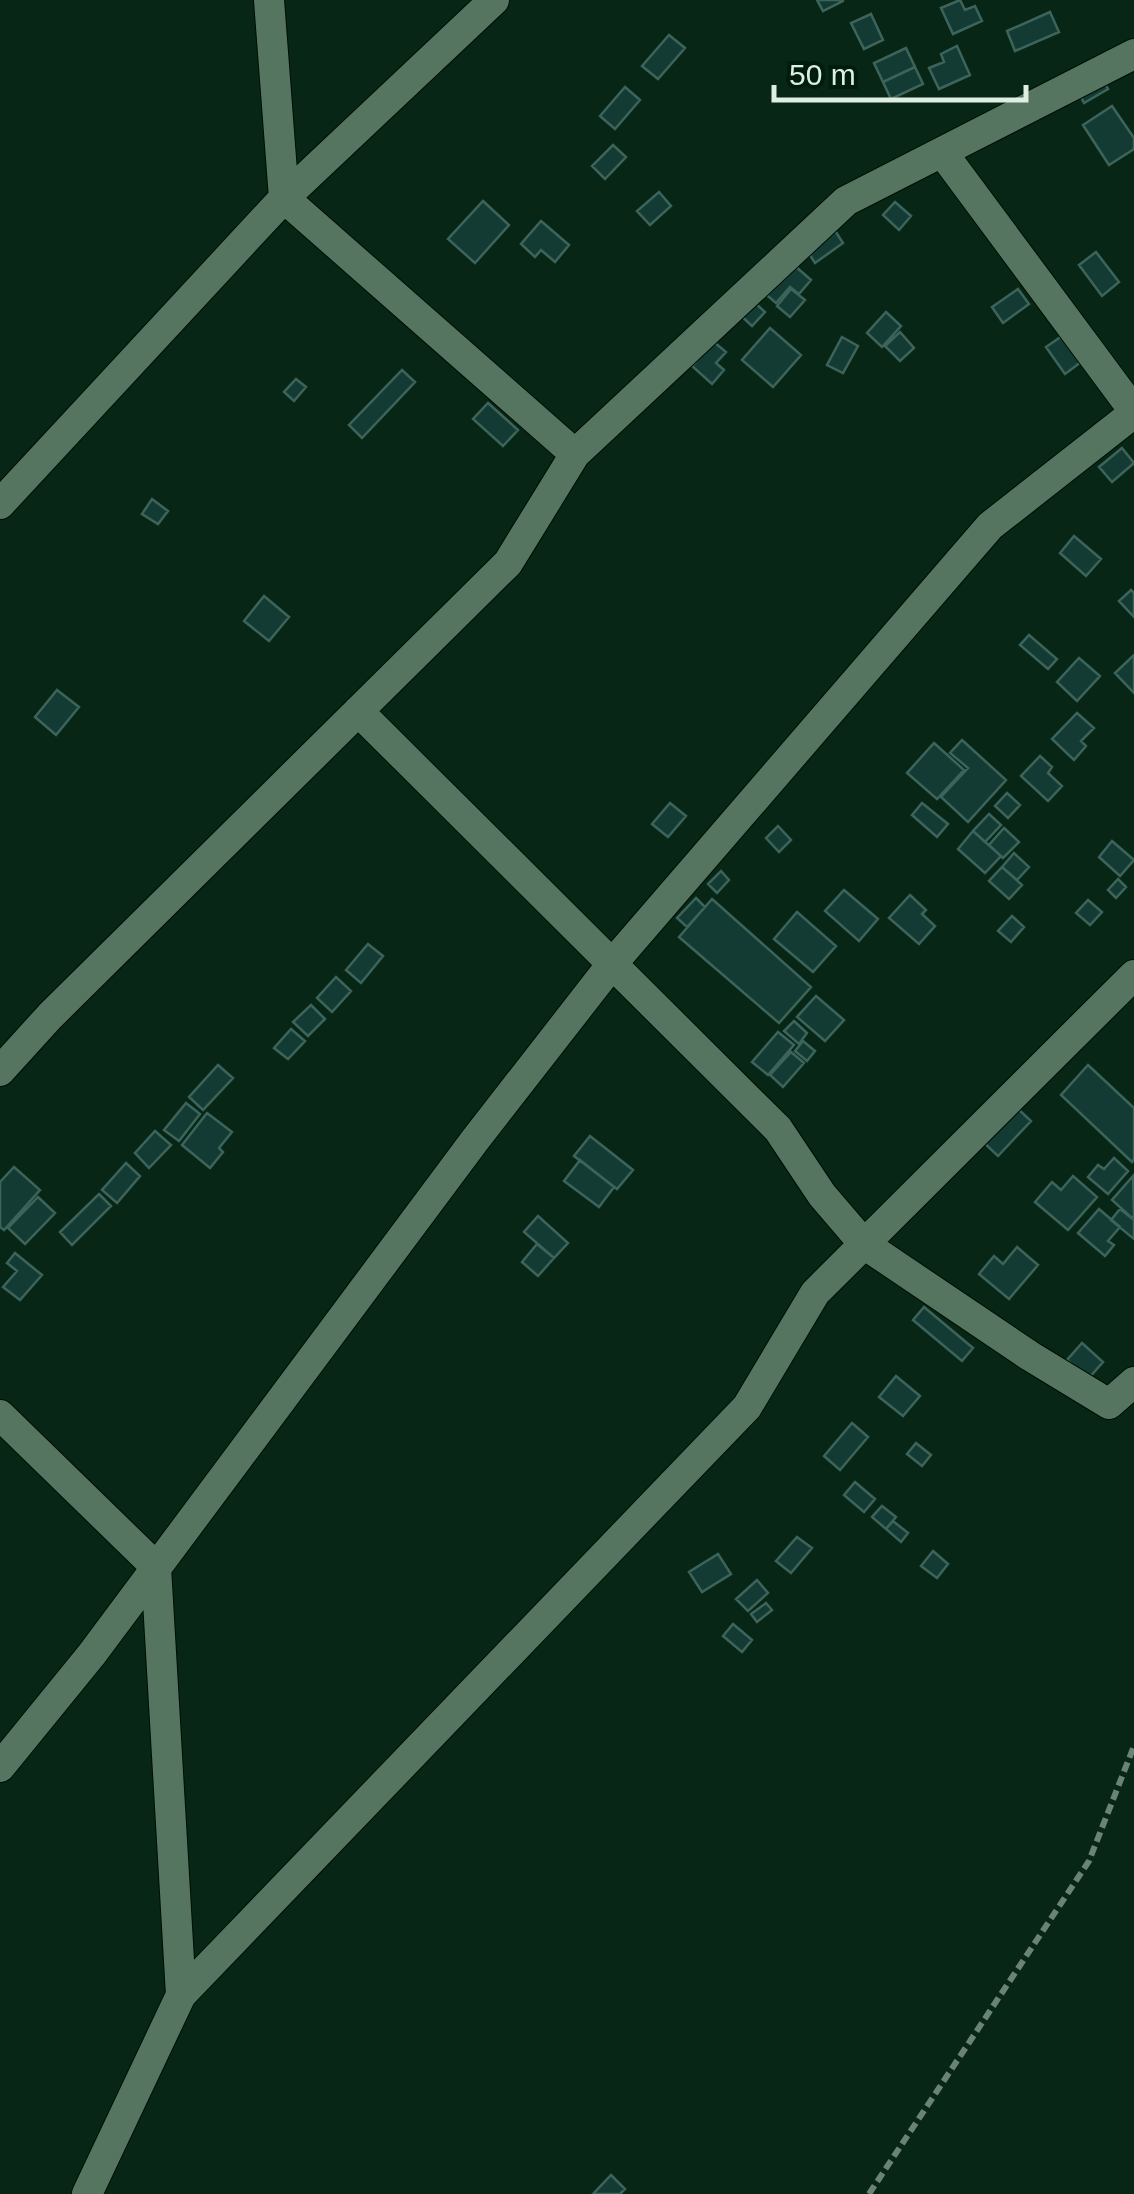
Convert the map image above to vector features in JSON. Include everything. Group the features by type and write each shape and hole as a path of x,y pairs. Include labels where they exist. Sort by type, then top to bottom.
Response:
{"street":[{"path":"270,0 284,198 576,454"},
{"path":"0,504 284,198 494,0"},
{"path":"0,1071 50,1016 508,562 576,454 846,200 1134,54"},
{"path":"0,1767 92,1654 463,1156 612,964 990,526 1134,412 942,152"},
{"path":"358,711 778,1129 822,1195 864,1244 1030,1356 1109,1404 1134,1382"},
{"path":"87,2194 181,1995 747,1407 816,1293 1134,975"},
{"path":"0,1415 156,1567 181,1995"}],"path":[{"path":"869,2194 1089,1861 1134,1746"}],"building":[{"path":"817,0 843,0 843,1 823,11"},
{"path":"960,0 965,10 975,6 982,21 953,34 941,8"},
{"path":"1050,12 1059,32 1015,51 1007,31"},
{"path":"871,14 883,40 864,49 851,23"},
{"path":"669,35 685,48 658,79 642,66"},
{"path":"957,46 970,75 939,89 929,68 944,62 941,54"},
{"path":"906,48 915,67 883,82 874,63"},
{"path":"915,67 923,84 891,99 883,82"},
{"path":"1101,76 1108,89 1084,103 1077,89"},
{"path":"625,87 640,100 615,129 600,116"},
{"path":"1112,106 1134,138 1134,149 1109,165 1083,125"},
{"path":"613,145 626,157 605,179 592,166"},
{"path":"659,192 671,206 650,225 637,211"},
{"path":"483,201 509,225 475,263 448,239"},
{"path":"895,202 911,216 899,230 883,215"},
{"path":"541,221 569,245 555,262 541,250 535,257 521,244"},
{"path":"832,226 843,243 815,263 804,246"},
{"path":"1096,252 1119,282 1102,296 1079,265"},
{"path":"787,259 811,280 799,294 790,287 776,303 761,290"},
{"path":"791,289 805,300 790,317 777,306"},
{"path":"1018,289 1029,304 1003,323 992,307"},
{"path":"753,301 765,312 752,326 739,314"},
{"path":"886,312 901,326 882,347 867,333"},
{"path":"770,328 801,355 773,387 742,360"},
{"path":"900,332 914,348 900,361 885,346"},
{"path":"1062,336 1081,362 1065,374 1046,347"},
{"path":"842,337 858,346 843,373 827,365"},
{"path":"714,342 726,352 716,363 724,370 712,384 692,366"},
{"path":"402,370 415,382 362,438 349,425"},
{"path":"296,379 306,387 294,401 284,392"},
{"path":"488,403 518,430 503,446 473,419"},
{"path":"1122,448 1134,463 1112,482 1099,467"},
{"path":"152,499 168,511 158,524 142,514"},
{"path":"1074,536 1101,559 1086,576 1060,553"},
{"path":"1131,590 1134,593 1134,617 1119,601"},
{"path":"264,596 289,617 269,641 244,621"},
{"path":"1029,635 1057,659 1048,669 1020,645"},
{"path":"1134,655 1134,693 1115,673"},
{"path":"1079,658 1100,676 1077,701 1057,682"},
{"path":"57,690 79,707 56,735 35,717"},
{"path":"1077,713 1094,728 1081,741 1086,746 1074,760 1052,739"},
{"path":"962,740 1006,780 968,822 941,797 968,768 950,753"},
{"path":"934,743 964,770 937,799 907,773"},
{"path":"1040,756 1052,767 1048,773 1062,786 1048,801 1021,776"},
{"path":"1007,793 1020,805 1008,818 995,806"},
{"path":"670,803 686,816 668,837 652,824"},
{"path":"922,803 948,824 937,837 912,815"},
{"path":"989,814 1001,825 985,842 973,831"},
{"path":"778,826 791,840 779,852 766,838"},
{"path":"1004,828 1019,842 1003,858 989,845"},
{"path":"973,831 1001,856 985,873 958,849"},
{"path":"1112,841 1134,860 1120,876 1099,857"},
{"path":"1014,853 1029,867 1017,880 1002,867"},
{"path":"1002,867 1022,885 1009,899 989,881"},
{"path":"721,871 729,880 717,893 708,884"},
{"path":"1118,879 1126,887 1116,898 1108,890"},
{"path":"844,890 878,919 859,941 825,911"},
{"path":"910,895 926,910 922,914 935,926 919,944 889,918"},
{"path":"696,898 705,907 687,927 677,918"},
{"path":"712,899 811,987 779,1023 679,937"},
{"path":"1088,900 1102,912 1090,925 1076,913"},
{"path":"797,912 836,946 813,972 774,939"},
{"path":"1012,916 1024,927 1011,942 998,931"},
{"path":"368,944 383,956 361,983 346,970"},
{"path":"336,977 351,991 332,1012 317,998"},
{"path":"816,996 844,1020 825,1041 797,1017"},
{"path":"311,1005 325,1019 308,1036 293,1022"},
{"path":"794,1021 807,1033 799,1044 784,1031"},
{"path":"291,1029 305,1041 288,1059 274,1048"},
{"path":"778,1032 794,1045 768,1075 752,1062"},
{"path":"803,1041 815,1051 807,1061 795,1051"},
{"path":"791,1052 804,1063 783,1087 770,1075"},
{"path":"218,1065 233,1078 203,1110 189,1097"},
{"path":"1088,1065 1134,1108 1132,1162 1061,1095"},
{"path":"186,1103 200,1114 179,1141 164,1130"},
{"path":"1015,1106 1031,1121 998,1156 982,1141"},
{"path":"207,1113 232,1132 210,1168 182,1145"},
{"path":"155,1131 171,1145 149,1168 135,1153"},
{"path":"590,1136 633,1170 617,1189 574,1156"},
{"path":"1114,1158 1128,1171 1108,1194 1088,1177 1098,1165 1104,1169"},
{"path":"580,1160 614,1187 599,1207 564,1181"},
{"path":"126,1163 140,1176 117,1203 102,1190"},
{"path":"14,1167 40,1190 4,1230 0,1227 0,1182"},
{"path":"1073,1176 1097,1197 1068,1230 1035,1202 1052,1182 1061,1190"},
{"path":"1133,1176 1134,1216 1132,1218 1112,1200"},
{"path":"99,1194 111,1206 72,1245 60,1232"},
{"path":"38,1197 55,1213 25,1244 8,1228"},
{"path":"1099,1209 1120,1227 1108,1241 1114,1245 1105,1256 1078,1233"},
{"path":"1120,1209 1134,1220 1134,1239 1111,1220"},
{"path":"538,1216 568,1243 554,1258 524,1232"},
{"path":"537,1244 554,1258 538,1276 522,1262"},
{"path":"1017,1247 1038,1265 1009,1299 979,1274 994,1256 1003,1264"},
{"path":"15,1253 42,1275 20,1300 3,1287 17,1271 7,1263"},
{"path":"924,1307 973,1348 962,1361 913,1320"},
{"path":"1082,1343 1103,1362 1088,1379 1067,1360"},
{"path":"896,1376 920,1396 903,1416 879,1397"},
{"path":"852,1423 868,1437 840,1470 824,1456"},
{"path":"916,1443 931,1455 922,1466 907,1454"},
{"path":"855,1482 875,1499 864,1512 844,1495"},
{"path":"882,1506 896,1517 886,1529 872,1517"},
{"path":"893,1521 908,1533 901,1542 886,1529"},
{"path":"797,1537 812,1548 791,1573 776,1561"},
{"path":"933,1551 948,1564 937,1578 921,1566"},
{"path":"718,1554 731,1574 702,1592 689,1572"},
{"path":"757,1580 768,1593 748,1611 736,1599"},
{"path":"766,1603 772,1610 757,1622 751,1614"},
{"path":"733,1624 752,1640 742,1652 723,1636"},
{"path":"611,2175 625,2189 620,2194 593,2194"}]}
